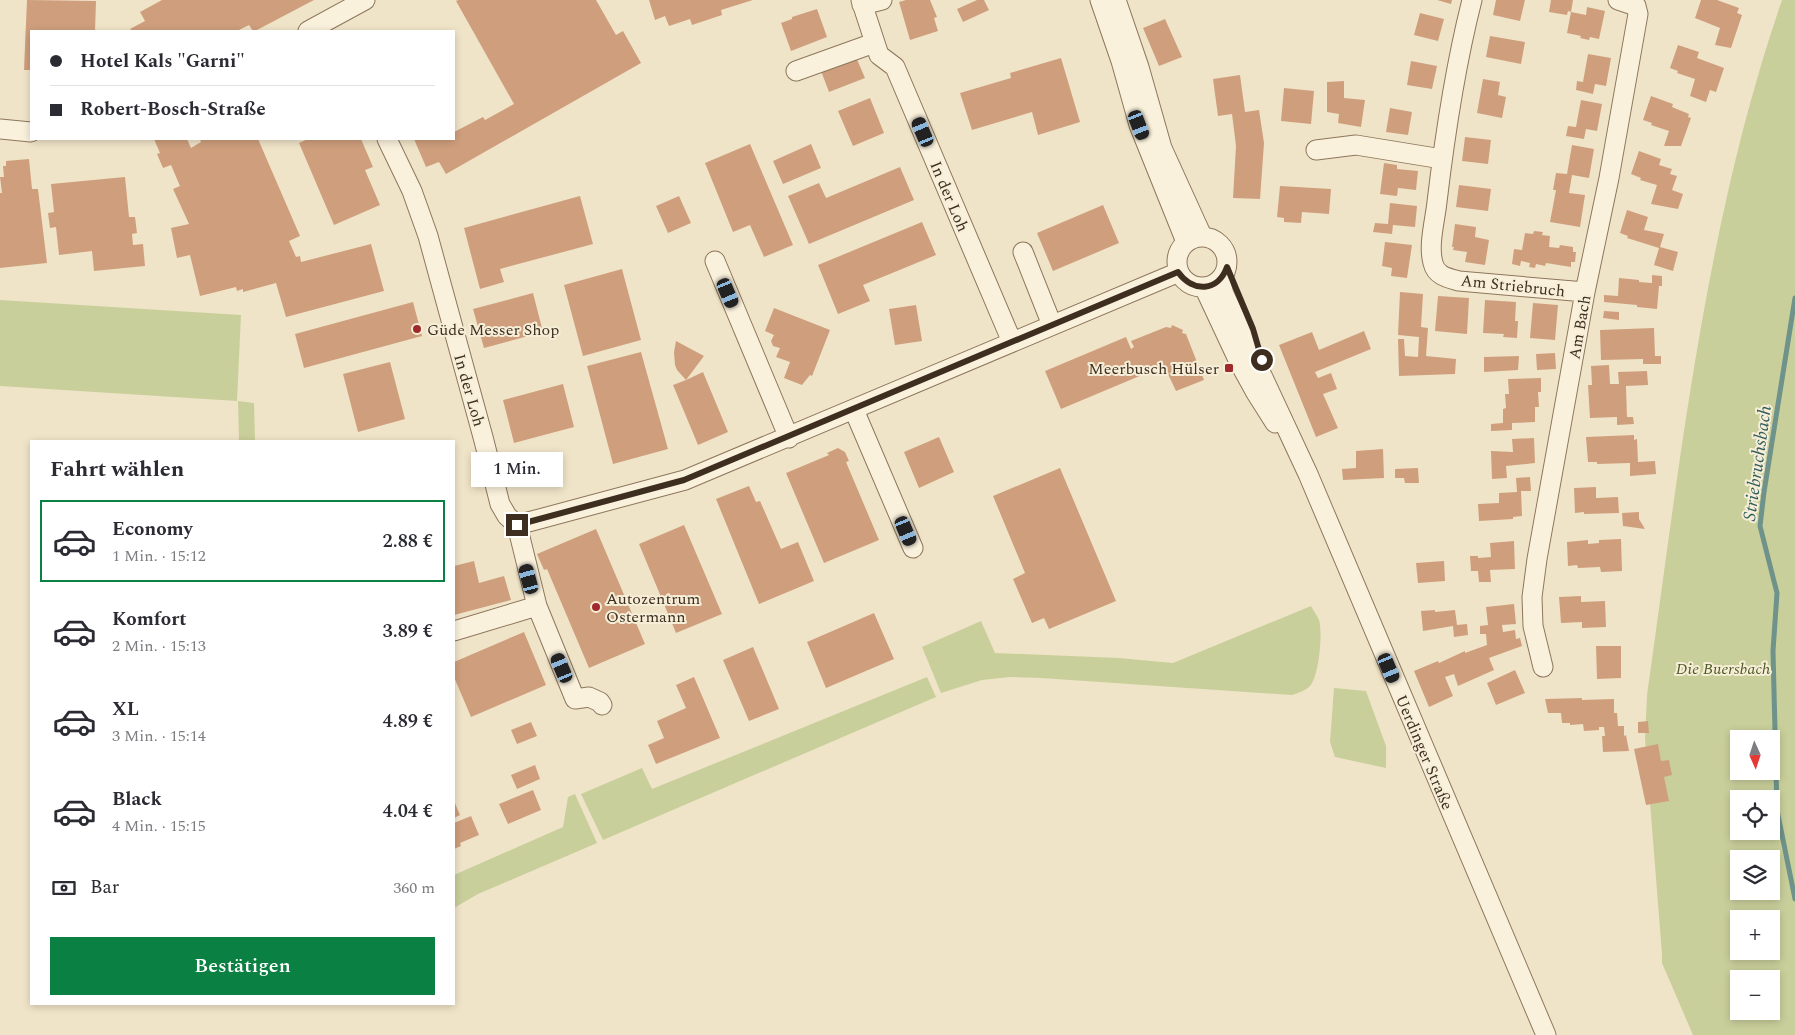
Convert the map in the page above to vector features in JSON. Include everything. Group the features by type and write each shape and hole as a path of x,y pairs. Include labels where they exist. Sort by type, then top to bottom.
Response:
{"street":[{"path":"312,30 335,25 365,0"},
{"path":"862,3 882,0"},
{"path":"1100,0 1121,62 1139,125 1194,239"},
{"path":"1116,0 1139,67 1162,148 1194,239"},
{"name":"Am Striebruch","path":"1472,0 1451,98 1431,253 1433,264 1437,272 1442,276 1459,281 1585,292"},
{"name":"Am Bach","path":"1543,666 1534,626 1532,597 1537,559 1638,14 1636,6 1618,0"},
{"name":"In der Loh","path":"862,3 879,55 895,67 1019,339"},
{"path":"796,71 874,43"},
{"path":"0,129 30,132"},
{"name":"In der Loh","path":"387,140 412,192 428,236 500,504 507,516 517,525"},
{"path":"1316,150 1356,145 1442,159"},
{"path":"1194,239 1181,248 1177,256 1178,272 1184,280 1193,286 1217,278"},
{"name":"Uerdinger Straße","path":"1194,239 1216,241 1222,246 1228,259 1217,278 1238,360 1272,419 1292,442"},
{"path":"1023,252 1052,324"},
{"path":"715,261 788,438"},
{"path":"602,705 600,702 589,697 575,699 537,606 517,525 684,480 788,438 1052,324 1178,272"},
{"name":"Uerdinger Straße","path":"1217,278 1308,474 1546,1035"},
{"path":"854,410 913,548"},
{"path":"455,631 537,606"}],"green space":[{"name":"Die Buersbach","path":"1782,0 1795,0 1795,1035 1693,1035 1662,963 1645,739 1647,695 1684,432 1714,257 1733,170 1755,84"},
{"path":"0,300 241,315 237,401 0,386"},
{"path":"238,401 254,403 255,440 239,440"},
{"path":"1311,606 1320,626 1316,674 1310,686 1304,691 1292,695 1010,677 982,680 941,693 922,647 981,621 995,653 1119,658 1173,663"},
{"path":"927,677 936,697 603,840 581,794 642,768 652,789"},
{"path":"1334,688 1366,691 1386,746 1386,768 1335,757 1330,742"},
{"path":"575,794 597,843 478,894 455,907 455,875 563,827 568,797"}],"building":[{"path":"27,0 96,1 95,30 30,30 30,70 24,70"},
{"path":"162,0 314,0 257,30 252,30 249,25 239,30 131,30 145,21 140,12"},
{"path":"596,0 616,35 623,31 641,63 446,174 439,162 426,167 414,140 455,140 455,131 483,117 485,120 514,104 456,1"},
{"path":"649,0 753,0 721,10 722,15 692,25 690,19 669,26 665,16 655,20"},
{"path":"906,0 930,0 937,17 934,18 938,31 910,40 899,2"},
{"path":"977,0 984,0 989,10 963,22 957,9"},
{"path":"1437,0 1452,0 1451,4"},
{"path":"1496,0 1525,0 1520,21 1493,15"},
{"path":"1551,0 1573,0 1571,12 1568,11 1567,15 1549,12"},
{"path":"1701,0 1717,0 1739,8 1737,13 1742,15 1731,48 1715,45 1720,28 1695,18"},
{"path":"1587,7 1605,11 1599,39 1590,37 1589,40 1567,33 1571,12 1586,15"},
{"path":"817,9 827,37 791,51 781,23 792,19 792,17"},
{"path":"1420,13 1444,19 1438,41 1414,35"},
{"path":"1165,19 1182,57 1159,66 1143,28"},
{"path":"1490,36 1525,42 1521,64 1486,57"},
{"path":"1678,45 1699,52 1697,58 1724,68 1716,92 1710,90 1706,102 1690,96 1695,79 1677,73 1678,71 1670,68"},
{"path":"1588,54 1611,58 1606,86 1595,84 1593,94 1576,90 1577,81 1583,82"},
{"path":"856,57 865,78 829,92 821,71"},
{"path":"1061,58 1080,122 1038,135 1032,112 972,130 960,93 1011,78 1010,73"},
{"path":"1411,61 1437,66 1432,89 1407,85"},
{"path":"1240,75 1245,112 1259,110 1264,143 1260,199 1233,198 1236,146 1232,114 1218,116 1213,79"},
{"path":"1483,79 1500,82 1498,95 1506,97 1502,118 1477,113"},
{"path":"1344,81 1344,98 1365,100 1361,127 1338,123 1339,114 1327,112 1327,82"},
{"path":"1284,88 1314,91 1311,124 1281,121"},
{"path":"1651,96 1673,104 1672,107 1689,114 1688,117 1691,118 1681,146 1664,146 1669,131 1643,120"},
{"path":"870,98 884,133 853,146 838,111"},
{"path":"1581,100 1602,104 1597,131 1586,129 1584,139 1566,136 1568,126 1576,127"},
{"path":"1390,108 1412,112 1408,135 1386,132"},
{"path":"1465,137 1491,140 1488,164 1462,161"},
{"path":"154,140 187,140 191,148 201,142 200,140 258,140 300,236 289,241 296,257 300,256 301,262 371,244 384,291 286,317 276,283 243,292 243,289 237,291 236,287 200,296 190,255 177,258 171,228 189,224 173,189 180,186 171,165 163,168 157,154 160,153"},
{"path":"306,140 361,140 373,167 365,170 380,205 334,225 299,143"},
{"path":"750,144 793,245 764,257 750,225 733,232 705,163"},
{"path":"811,144 821,168 783,184 773,161"},
{"path":"1572,145 1594,149 1589,178 1572,175 1569,193 1585,195 1580,227 1550,222 1556,190 1553,190 1556,173 1567,174"},
{"path":"1639,151 1661,159 1659,165 1672,169 1670,174 1677,176 1672,190 1683,194 1678,209 1651,204 1657,185 1640,180 1641,178 1631,174"},
{"path":"29,159 32,189 38,189 47,263 0,268 0,193 2,193 0,177 4,177 3,166 6,166 6,161"},
{"path":"1384,163 1397,165 1397,169 1418,171 1416,190 1398,188 1397,196 1380,194"},
{"path":"900,167 914,200 809,244 788,196 819,183 826,198"},
{"path":"125,177 129,217 135,217 137,233 132,234 133,245 143,244 145,266 94,271 92,251 59,255 56,227 50,228 48,213 54,212 51,184"},
{"path":"1459,185 1491,189 1488,211 1456,207"},
{"path":"1280,186 1331,189 1329,214 1302,212 1301,223 1284,222 1284,218 1277,217"},
{"path":"580,196 593,244 500,269 504,282 480,289 464,228"},
{"path":"679,196 691,223 668,233 656,206"},
{"path":"1390,203 1417,206 1415,227 1393,225 1392,234 1373,232 1375,223 1388,224"},
{"path":"1103,205 1119,243 1053,271 1037,233"},
{"path":"1627,210 1648,217 1644,230 1664,234 1660,247 1678,252 1673,271 1654,265 1659,248 1627,238 1628,236 1620,233"},
{"path":"922,222 936,255 863,285 870,301 838,314 818,265"},
{"path":"1455,224 1476,227 1475,237 1489,240 1485,265 1465,262 1467,252 1453,250"},
{"path":"1534,231 1543,232 1542,235 1550,236 1549,247 1559,248 1560,245 1573,247 1573,252 1576,252 1575,262 1571,262 1571,267 1546,263 1545,266 1536,264 1535,268 1529,267 1530,263 1521,261 1520,266 1512,264 1514,249 1522,250 1525,233 1533,234"},
{"path":"1385,242 1412,245 1407,278 1391,276 1392,268 1382,266"},
{"path":"622,269 641,340 583,356 564,285"},
{"path":"1652,275 1662,276 1657,309 1604,302 1604,295 1618,296 1619,278 1652,283"},
{"path":"1400,292 1423,294 1421,327 1428,328 1426,356 1456,359 1455,374 1399,376 1398,339 1404,339 1405,356 1418,357 1419,337 1398,335"},
{"path":"533,293 543,332 484,348 473,309"},
{"path":"1438,296 1469,298 1467,334 1435,331"},
{"path":"1485,300 1516,302 1515,321 1518,321 1517,338 1503,337 1504,334 1483,333"},
{"path":"413,302 422,336 304,368 295,334"},
{"path":"1533,303 1558,305 1555,340 1530,338"},
{"path":"916,305 922,341 895,345 889,309"},
{"path":"774,308 830,330 812,376 810,375 802,385 784,378 790,362 776,357 780,348 773,346 771,341 774,335 765,331"},
{"path":"1604,311 1619,312 1619,320 1603,318"},
{"path":"1172,325 1183,330 1182,333 1186,334 1204,380 1176,391 1166,370 1155,365 1143,369 1142,366 1139,368 1142,375 1061,409 1045,371 1126,337 1131,349 1134,347 1131,341 1166,327 1171,328"},
{"path":"1654,328 1655,356 1661,356 1661,364 1643,364 1643,359 1601,360 1600,330"},
{"path":"1364,331 1371,349 1315,372 1318,378 1331,373 1337,389 1323,394 1338,428 1316,437 1279,345 1312,332 1319,350"},
{"path":"676,341 704,356 686,380 675,365 674,352"},
{"path":"641,352 668,449 613,464 587,366"},
{"path":"1555,353 1556,369 1537,370 1536,354"},
{"path":"1519,356 1518,370 1484,372 1484,357"},
{"path":"390,362 405,419 358,432 343,374"},
{"path":"1609,365 1610,384 1619,384 1618,372 1647,371 1648,385 1626,386 1627,417 1633,417 1634,424 1617,425 1617,417 1590,418 1588,385 1592,385 1591,366"},
{"path":"703,372 728,432 698,445 673,385"},
{"path":"1541,378 1541,392 1538,392 1539,407 1535,407 1535,422 1512,423 1512,430 1491,431 1491,424 1503,423 1503,409 1506,408 1505,394 1509,394 1508,379"},
{"path":"563,384 574,427 514,443 503,400"},
{"path":"1634,435 1634,440 1637,439 1638,462 1655,461 1656,474 1630,476 1630,463 1597,464 1597,462 1588,462 1586,437"},
{"path":"939,437 954,472 919,488 904,452"},
{"path":"1534,438 1535,463 1506,466 1507,478 1492,479 1491,451 1513,452 1512,439"},
{"path":"838,448 845,452 849,461 846,462 879,540 824,563 786,473 829,455 827,453"},
{"path":"1383,449 1384,478 1343,480 1342,469 1356,468 1356,451"},
{"path":"1060,468 1116,601 1049,629 1044,618 1032,623 1013,579 1025,573 993,496"},
{"path":"1418,468 1419,483 1405,483 1404,478 1395,478 1395,469"},
{"path":"1530,477 1531,491 1521,491 1522,516 1513,517 1513,519 1479,521 1478,504 1499,503 1499,493 1517,492 1516,478"},
{"path":"749,486 756,502 760,501 781,549 798,542 814,581 759,604 716,499"},
{"path":"1596,487 1596,498 1618,497 1619,513 1575,513 1574,488"},
{"path":"1639,512 1639,519 1645,529 1623,526 1622,513"},
{"path":"684,525 722,614 676,633 639,544"},
{"name":"Autozentrum Ostermann","path":"596,529 645,644 589,668 547,569 544,570 537,554"},
{"path":"1621,539 1622,571 1601,572 1600,567 1578,568 1577,565 1568,566 1567,542 1588,540 1588,544 1599,543 1599,540"},
{"path":"1514,541 1515,569 1490,570 1491,582 1479,582 1478,571 1471,571 1470,556 1478,556 1478,558 1491,557 1490,543"},
{"path":"474,561 479,583 504,576 511,600 455,615 455,566"},
{"path":"1444,561 1445,581 1418,583 1416,563"},
{"path":"1581,596 1581,602 1605,601 1606,627 1582,628 1582,622 1561,623 1559,597"},
{"path":"1514,604 1516,624 1502,625 1503,632 1515,630 1516,639 1520,638 1522,646 1489,658 1494,670 1458,686 1454,674 1445,677 1453,696 1429,707 1414,671 1438,661 1439,663 1465,651 1465,653 1487,645 1486,634 1480,634 1480,626 1488,625 1486,607"},
{"path":"1435,610 1435,612 1455,610 1457,625 1467,624 1468,635 1454,637 1453,626 1423,631 1421,611"},
{"path":"874,613 894,659 826,688 807,642"},
{"path":"524,632 546,685 471,717 455,679 455,662"},
{"path":"1596,646 1621,646 1621,678 1597,679"},
{"path":"753,647 779,709 749,721 723,660"},
{"path":"1515,670 1525,693 1496,705 1487,683"},
{"path":"694,677 720,738 656,764 648,745 664,738 657,721 686,708 676,685"},
{"path":"1582,698 1582,700 1614,699 1614,713 1617,713 1618,726 1624,726 1624,736 1626,735 1629,751 1603,752 1602,736 1605,736 1604,727 1599,727 1599,730 1584,731 1583,724 1570,725 1570,723 1562,723 1561,713 1548,713 1545,699"},
{"path":"1648,721 1649,733 1638,733 1638,722"},
{"path":"531,722 537,736 517,744 511,730"},
{"path":"1658,744 1661,761 1669,760 1672,775 1664,777 1669,801 1646,805 1634,749"},
{"path":"535,765 540,779 517,789 511,775"},
{"path":"533,790 541,810 508,824 499,804"},
{"path":"455,803 460,815 455,818"},
{"path":"471,816 479,835 460,843 461,846 455,849 455,823"}],"waterway":[{"name":"Striebruchsbach","path":"1795,298 1760,526 1777,593 1773,651 1777,810 1795,899"}],"place":[{"name":"Güde Messer Shop","path":"417,329"},
{"name":"Meerbusch Hülser","path":"1229,368"},
{"name":"Autozentrum Ostermann","path":"596,607"}],"route":[{"path":"517,525 684,480 788,438 1052,324 1178,272 1184,280 1193,286 1204,287 1220,280 1225,274 1227,267 1253,329 1262,360"}]}
